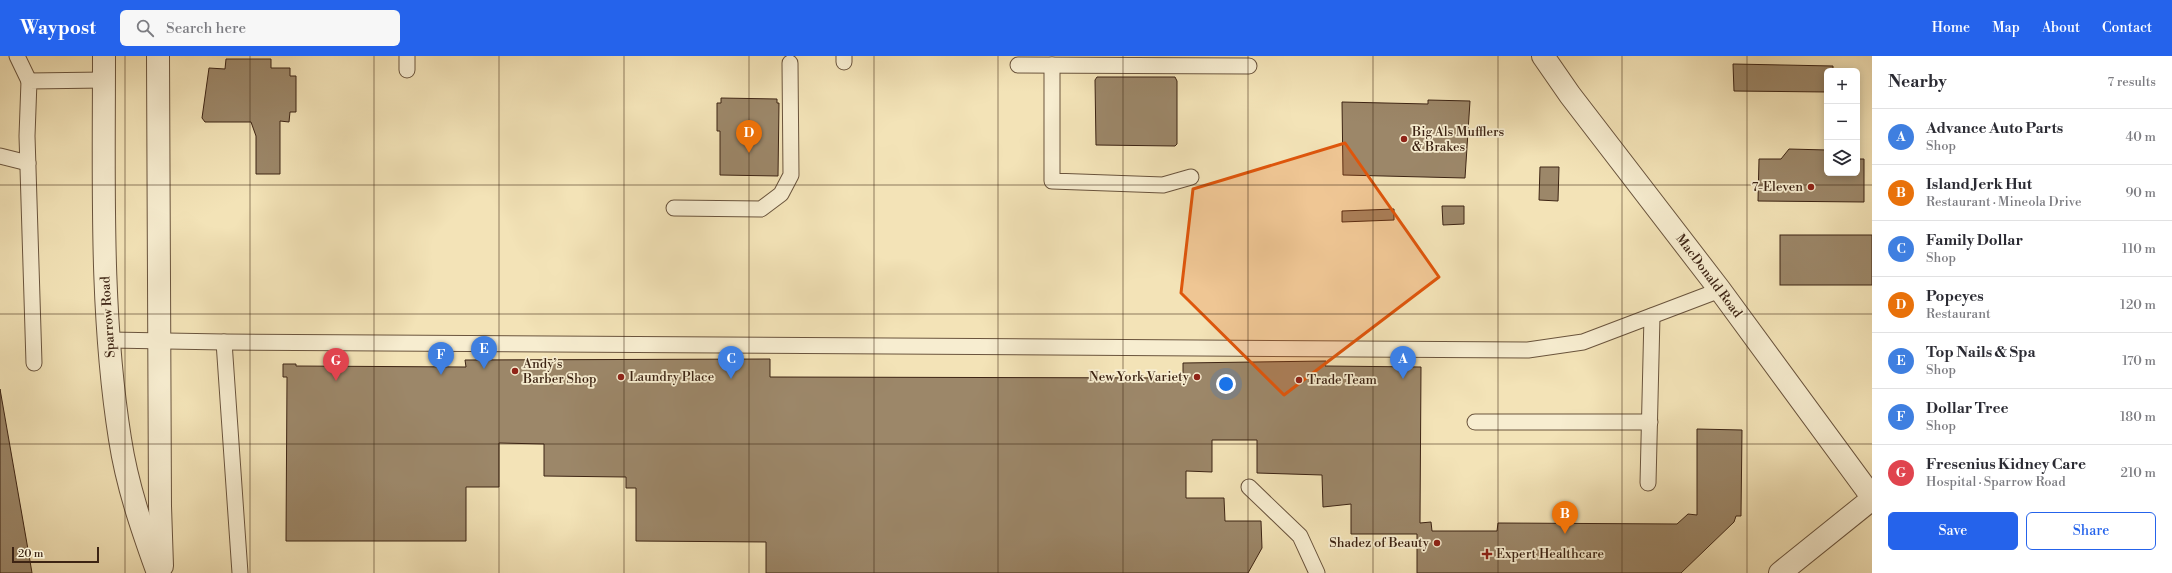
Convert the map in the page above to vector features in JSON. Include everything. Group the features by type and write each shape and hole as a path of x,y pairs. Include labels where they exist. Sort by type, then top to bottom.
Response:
{"street":[{"name":"Sparrow Road","path":"104,56 105,281 120,440 131,490 158,573"},
{"path":"158,56 160,506 162,573"},
{"name":"MacDonald Road","path":"1543,56 1570,95 1720,290 1872,498"},
{"path":"1780,573 1872,498"}],"lane":[{"path":"17,56 29,81 28,163 34,363"},
{"path":"674,208 761,210 781,194 792,175 790,63"},
{"path":"1018,65 1249,66"},
{"path":"1052,65 1052,181 1163,184 1191,177"},
{"path":"29,81 104,80"},
{"path":"0,156 28,163"},
{"path":"110,340 160,342 1528,350 1583,342 1720,290"},
{"path":"1648,483 1652,316"},
{"path":"224,342 240,573"},
{"path":"1475,422 1650,422"},
{"path":"1249,488 1300,536 1317,573"}],"highlighted area":[{"path":"1345,143 1439,277 1284,395 1181,293 1193,189"}],"building":[{"path":"226,59 271,59 271,68 290,68 290,76 296,76 296,112 290,112 289,122 280,121 280,174 256,174 256,136 251,122 205,122 202,118 209,68 225,69"},
{"path":"1733,64 1833,66 1833,68 1824,68 1824,92 1734,91"},
{"path":"1097,77 1175,77 1177,81 1177,144 1175,146 1096,145 1095,80"},
{"path":"721,98 777,99 777,103 779,103 778,176 720,175 720,131 717,131 717,103 721,103"},
{"name":"Big Als Mufflers & Brakes","path":"1428,100 1470,101 1465,178 1343,175 1342,102 1428,104"},
{"name":"7-Eleven","path":"1789,149 1824,150 1824,176 1860,176 1860,159 1864,159 1864,202 1758,201 1759,159 1781,159"},
{"path":"1540,167 1559,167 1558,201 1539,200"},
{"path":"1442,206 1464,206 1464,224 1443,225"},
{"path":"1394,209 1394,220 1342,222 1342,211"},
{"path":"1780,235 1872,235 1872,285 1780,285"},
{"path":"770,359 770,377 1183,378 1183,363 1326,361 1325,366 1421,367 1420,523 1431,522 1432,531 1497,531 1498,523 1677,524 1688,514 1697,515 1697,429 1742,430 1741,516 1736,516 1734,522 1681,573 1417,573 1417,534 1351,534 1351,504 1323,507 1322,475 1257,473 1257,440 1212,440 1212,472 1186,471 1186,498 1224,498 1225,521 1261,521 1262,548 1248,573 766,573 766,542 636,541 636,488 626,488 626,477 544,476 544,444 499,443 499,487 466,487 466,541 286,541 287,377 283,377 283,364 296,364 296,366 466,367 465,360"},
{"path":"0,389 30,561 32,573 0,573"}],"place":[{"name":"Big Als Mufflers & Brakes","path":"1404,139"},
{"name":"Popeyes","path":"749,153"},
{"name":"7-Eleven","path":"1811,187"},
{"name":"Top Nails & Spa","path":"484,369"},
{"name":"Andy’s Barber Shop","path":"515,371"},
{"name":"Dollar Tree","path":"441,375"},
{"name":"Laundry Place","path":"621,377"},
{"name":"New York Variety","path":"1197,377"},
{"name":"Family Dollar","path":"731,379"},
{"name":"Advance Auto Parts","path":"1403,379"},
{"name":"Trade Team","path":"1299,380"},
{"name":"Fresenius Kidney Care","path":"336,381"},
{"name":"Island Jerk Hut","path":"1565,534"},
{"name":"Shadez of Beauty","path":"1437,543"},
{"name":"Expert Healthcare","path":"1487,554"}]}
